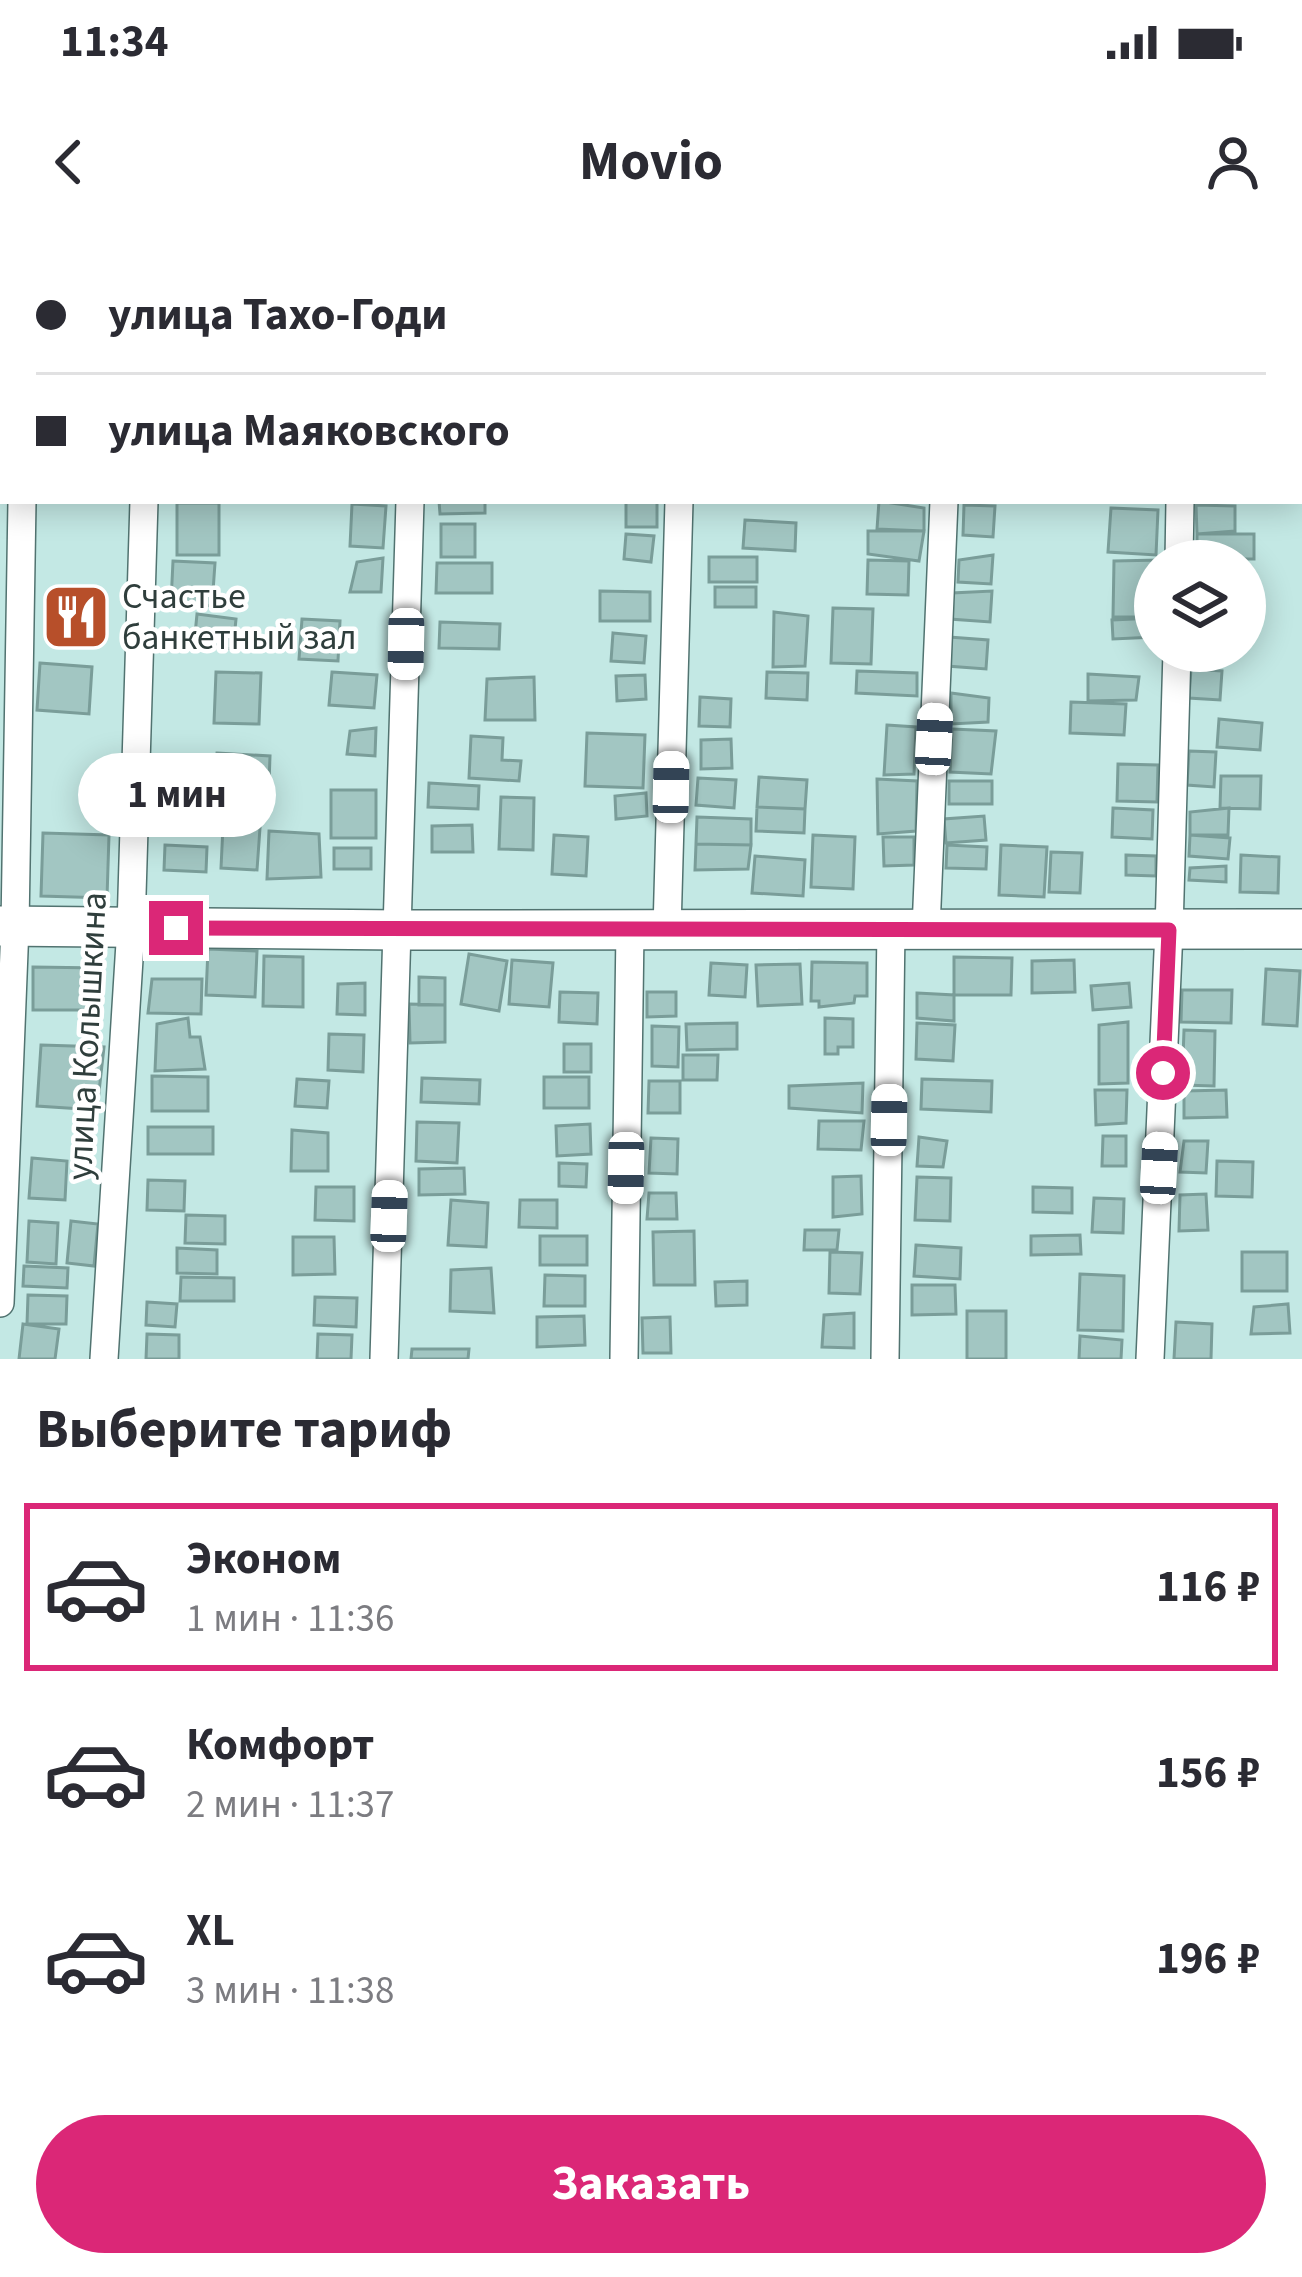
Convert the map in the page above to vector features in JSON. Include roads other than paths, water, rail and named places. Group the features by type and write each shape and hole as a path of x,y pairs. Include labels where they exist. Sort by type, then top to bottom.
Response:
{"street":[{"path":"0,1303 22,504"},
{"name":"улица Колышкина","path":"104,1359 130,927 144,504"},
{"path":"384,1359 410,504"},
{"path":"623,1359 679,504"},
{"path":"885,1359 909,928 944,504"},
{"path":"1179,540 1180,504"},
{"path":"1150,1359 1176,672"},
{"path":"8,926 1302,929"}],"place":[{"name":"Счастье банкетный зал","path":"76,617"}]}
